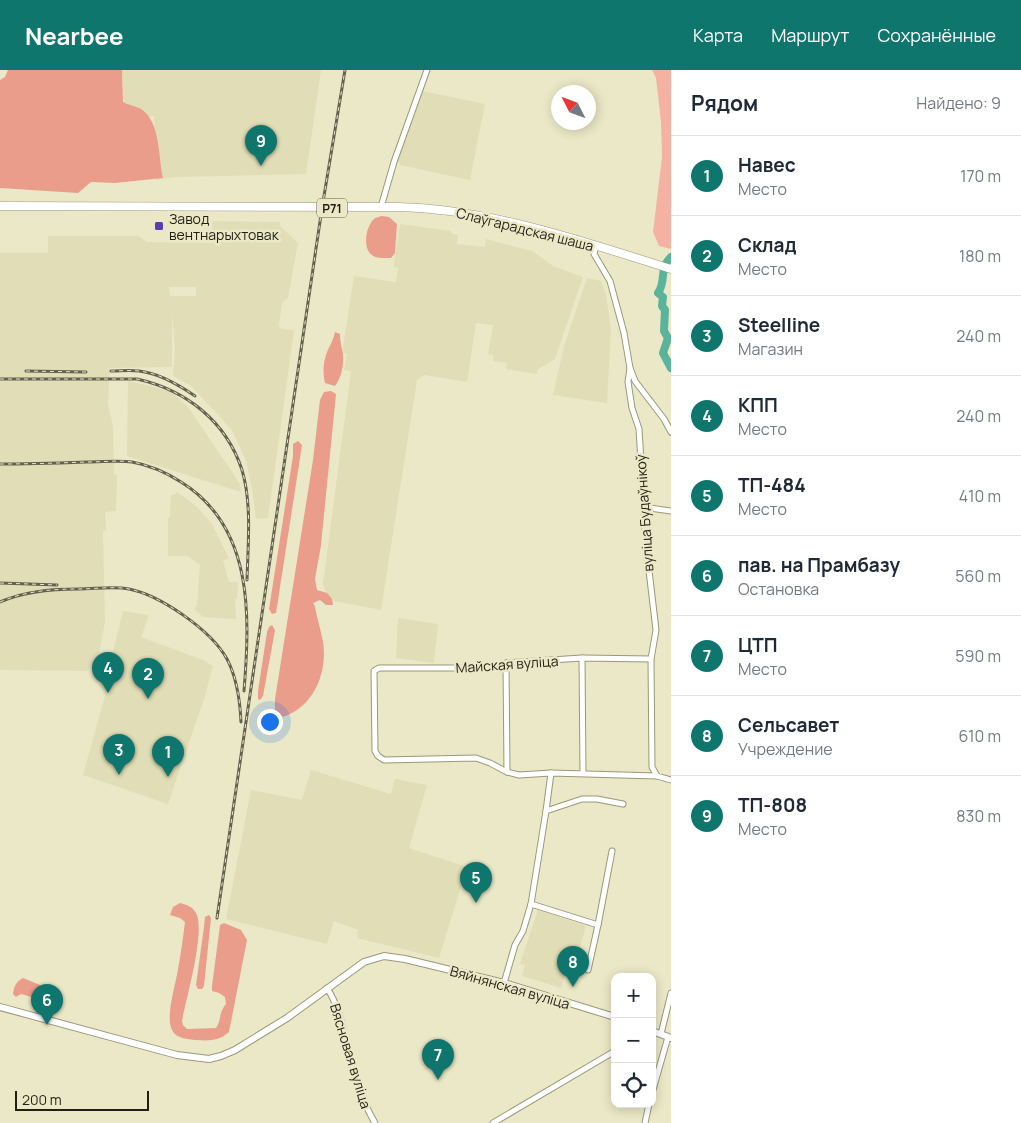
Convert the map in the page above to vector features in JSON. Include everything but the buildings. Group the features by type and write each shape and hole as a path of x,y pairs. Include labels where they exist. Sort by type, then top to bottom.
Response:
{"main road":[{"name":"Слаўгарадская шаша","path":"0,206 412,207 455,212 536,229 671,269"}],"street":[{"path":"380,207 427,70"},
{"path":"596,246 594,254 610,281 624,333 630,368 635,381 664,419 671,432"},
{"name":"вуліца Будаўнікоў","path":"630,368 628,382 632,408 639,429 643,507 650,588 656,627 651,659 652,765 653,771 657,776"},
{"path":"643,507 671,511"},
{"path":"582,658 583,774"},
{"name":"Майская вуліца","path":"507,772 476,758 384,760 378,756 375,751 374,671 379,668 490,668 506,663 582,658 651,659"},
{"path":"506,663 507,772 519,775 550,773 657,776 671,780"},
{"path":"504,983 515,945 524,931 531,904 550,773"},
{"path":"546,811 582,798 623,804"},
{"path":"588,970 612,850"},
{"path":"531,904 598,924"},
{"name":"Вяйнянская вуліца","path":"0,1007 176,1055 209,1059 230,1053 254,1039 368,960 386,956 504,983 611,1017"},
{"name":"Вясновая вуліца","path":"327,988 337,1006 350,1060 361,1095 375,1123"},
{"path":"656,1030 671,993"},
{"path":"656,1032 670,1038 656,1081"},
{"path":"493,1123 611,1053"},
{"path":"645,1123 648,1108"}],"shaded area":[{"path":"8,70 122,70 123,102 141,109 152,122 158,140 163,178 115,183 91,182 78,193 0,188 0,80 5,77"},
{"path":"122,70 321,70 306,174 176,177 156,180 154,116 125,119"},
{"path":"652,70 671,70 671,249 659,246 653,232 662,157 661,122 656,78"},
{"path":"422,91 485,104 470,180 400,165 397,159"},
{"path":"382,216 389,217 397,224 395,253 391,258 374,256 367,247 366,237 371,222"},
{"path":"212,221 280,222 280,226 298,243 288,298 282,303 279,326 282,329 294,330 268,518 256,519 246,461 232,430 191,386 173,376 175,348 172,315 172,367 110,368 108,403 113,427 114,474 117,475 116,511 105,512 106,530 103,531 105,622 98,658 87,671 0,670 0,253 48,253 48,236 138,236 147,242 213,243","holes":["169,287 196,287 196,296 170,296"]},
{"path":"400,224 451,231 452,234 458,235 457,244 485,247 486,239 532,251 553,266 583,277 555,359 537,370 537,374 506,369 507,363 493,361 493,355 488,354 493,325 476,323 467,382 424,375 417,380 381,610 329,600 323,584 351,371 344,370 347,354 342,353 354,276 396,282 398,268 394,267 394,264"},
{"path":"587,278 601,281 606,295 611,329 607,403 553,395 564,346"},
{"path":"335,332 340,334 343,359 340,376 335,386 325,383 324,362"},
{"path":"128,381 167,390 179,398 188,407 240,484 241,492 127,456"},
{"path":"331,391 336,394 321,545 315,579 317,590 327,593 332,599 333,605 326,605 320,600 313,603 323,642 323,666 316,688 310,697 302,706 282,717 275,713 275,699 313,460 320,400 324,392"},
{"path":"298,441 302,445 276,613 272,614 269,609 293,456 293,444"},
{"path":"177,492 196,506 212,524 229,558 223,561 229,582 238,582 237,599 235,599 236,619 203,617 194,609 197,605 200,565 188,556 168,556 168,517 170,517 171,495"},
{"path":"123,611 149,615 141,637 203,660 213,666 205,696 168,804 83,775 105,696 105,691 99,686 106,663 110,664"},
{"path":"398,618 438,624 434,663 396,658"},
{"path":"272,625 275,630 263,696 260,700 258,699 258,691 267,632"},
{"path":"311,770 391,794 395,779 427,785 409,848 467,867 439,958 357,938 358,930 334,921 327,944 226,919 251,790 302,800"},
{"path":"180,903 187,905 196,913 199,934 182,1021 187,1029 216,1028 226,1004 225,997 212,991 220,925 224,923 241,930 247,940 229,1032 218,1039 196,1040 182,1038 174,1033 170,1024 170,1009 185,922 180,918 170,915 173,907"},
{"path":"538,910 586,926 572,976 565,974 561,988 522,976 525,965 520,964"},
{"path":"209,915 211,918 204,986 202,989 198,989 196,985 205,917"},
{"path":"23,978 40,985 42,989 40,994 35,998 21,994 16,997 13,994 15,986"}],"waterway":[{"path":"671,257 665,266 661,288 658,293 663,297 662,306 665,310 664,331 668,338 663,353 671,368"}],"railway":[{"path":"217,918 322,208 345,70"},
{"path":"26,371 86,372"},
{"path":"111,371 136,371 154,374 176,384 195,396"},
{"path":"0,379 137,379 172,391 202,410 226,437 235,452 242,470 248,510 247,580"},
{"path":"0,464 116,461 138,463 151,467 181,482 205,501 222,523 235,548 242,575 247,633 244,691"},
{"path":"0,583 57,585"},
{"path":"0,602 19,595 59,589 123,588 155,598 184,615 197,626 227,659 236,681 241,722"}],"place":[{"name":"ТП-808","path":"261,166"},
{"name":"Завод вентнарыхтовак","path":"159,226"},
{"name":"КПП","path":"108,693"},
{"name":"Склад","path":"148,699"},
{"name":"Steelline","path":"119,775"},
{"name":"Навес","path":"168,777"},
{"name":"ТП-484","path":"476,903"},
{"name":"Сельсавет","path":"573,987"},
{"name":"пав. на Прамбазу","path":"47,1025"},
{"name":"ЦТП","path":"438,1080"}]}
